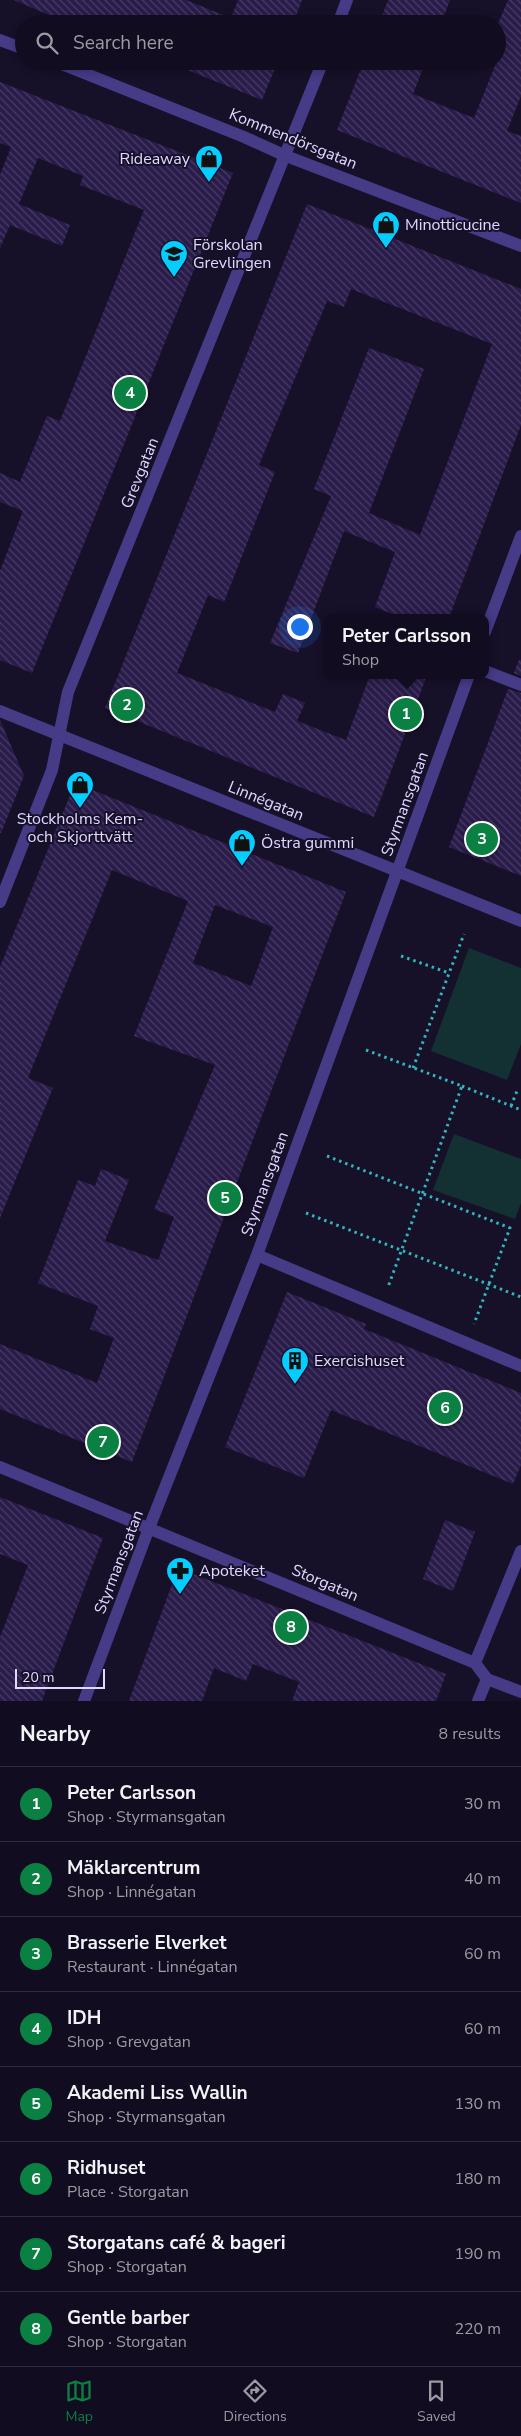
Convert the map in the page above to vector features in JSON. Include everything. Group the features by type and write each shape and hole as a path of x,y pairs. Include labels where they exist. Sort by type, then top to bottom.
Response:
{"street":[{"path":"341,15 347,0"},
{"path":"0,40 15,46"},
{"name":"Kommendörsgatan","path":"76,70 244,137 286,156 521,246"},
{"name":"Grevgatan","path":"0,902 52,770 61,736 68,692 320,70"},
{"path":"489,621 521,536"},
{"path":"489,673 521,685"},
{"name":"Styrmansgatan","path":"84,1701 149,1528 257,1254 468,679"},
{"name":"Linnégatan","path":"0,711 521,921"},
{"path":"257,1254 521,1366"},
{"name":"Storgatan","path":"0,1467 475,1664 487,1679"},
{"path":"475,1664 521,1551"},
{"path":"478,1701 487,1679 521,1692"}],"path":[{"path":"413,1068 464,934"},
{"path":"402,956 449,973"},
{"path":"366,1050 521,1110"},
{"path":"380,1307 462,1086"},
{"path":"511,1106 517,1091"},
{"path":"327,1156 510,1228 466,1343"},
{"path":"306,1213 521,1297"}],"green space":[{"path":"469,948 521,968 521,1044 507,1080 431,1051"},
{"path":"454,1134 521,1159 521,1203 515,1219 433,1190"}],"building":[{"path":"14,0 186,0 224,15 49,15"},
{"path":"238,0 302,0 296,15 232,15"},
{"path":"388,0 450,0 444,15 382,15"},
{"path":"508,0 521,0 521,96 507,131 521,136 521,203 337,130 360,70 422,70 413,94 474,118 493,70 506,70 506,15 502,15"},
{"path":"187,70 274,70 262,100"},
{"path":"0,82 233,173 32,673 0,660 0,571 23,511 0,502 0,473 20,482 47,416 60,421 144,210 80,185 83,176 38,158 19,204 70,225 62,246 10,225 0,248 0,175 11,147 0,143"},
{"path":"307,204 521,289 521,425 450,614 392,614 375,607 395,552 344,531 298,653 270,643 331,496 314,489 369,348 424,369 369,513 420,535 492,344 351,289 344,307 327,301 259,465 275,472 224,602 208,595 177,673 275,712 283,694 305,703 297,721 346,740 369,679 426,679 374,817 105,708"},
{"path":"519,660 521,660 521,676 514,673"},
{"path":"508,689 521,693 521,876 449,847"},
{"path":"0,720 24,776 1,833 0,833"},
{"path":"75,783 346,892 132,1462 0,1409 0,1344 97,1383 114,1338 90,1329 98,1306 38,1283 78,1180 95,1186 101,1169 129,1180 105,1241 158,1260 174,1217 154,1209 215,1065 134,1036 188,901 112,870 28,1078 53,1088 0,1218 0,967","holes":["215,905 273,927 251,986 193,963"]},
{"path":"287,1292 366,1324 364,1329 521,1393 521,1465 513,1484 331,1410 304,1478 225,1447"},
{"path":"0,1497 103,1538 42,1701 0,1701 0,1637 28,1565 0,1554"},
{"path":"445,1520 475,1532 453,1591 423,1579"},
{"path":"178,1568 446,1674 436,1701 292,1701 299,1682 253,1664 246,1681 214,1668 202,1701 129,1701"}],"place":[{"name":"Rideaway","path":"209,183"},
{"name":"Minotticucine","path":"386,249"},
{"name":"Förskolan Grevlingen","path":"174,278"},
{"name":"IDH","path":"130,393"},
{"name":"Mäklarcentrum","path":"127,705"},
{"name":"Peter Carlsson","path":"406,714"},
{"name":"Stockholms Kem- och Skjorttvätt","path":"80,809"},
{"name":"Brasserie Elverket","path":"482,839"},
{"name":"Östra gummi","path":"242,867"},
{"name":"Akademi Liss Wallin","path":"225,1198"},
{"name":"Exercishuset","path":"295,1385"},
{"name":"Ridhuset","path":"445,1408"},
{"name":"Storgatans café & bageri","path":"103,1442"},
{"name":"Apoteket","path":"180,1595"},
{"name":"Gentle barber","path":"291,1627"}]}
